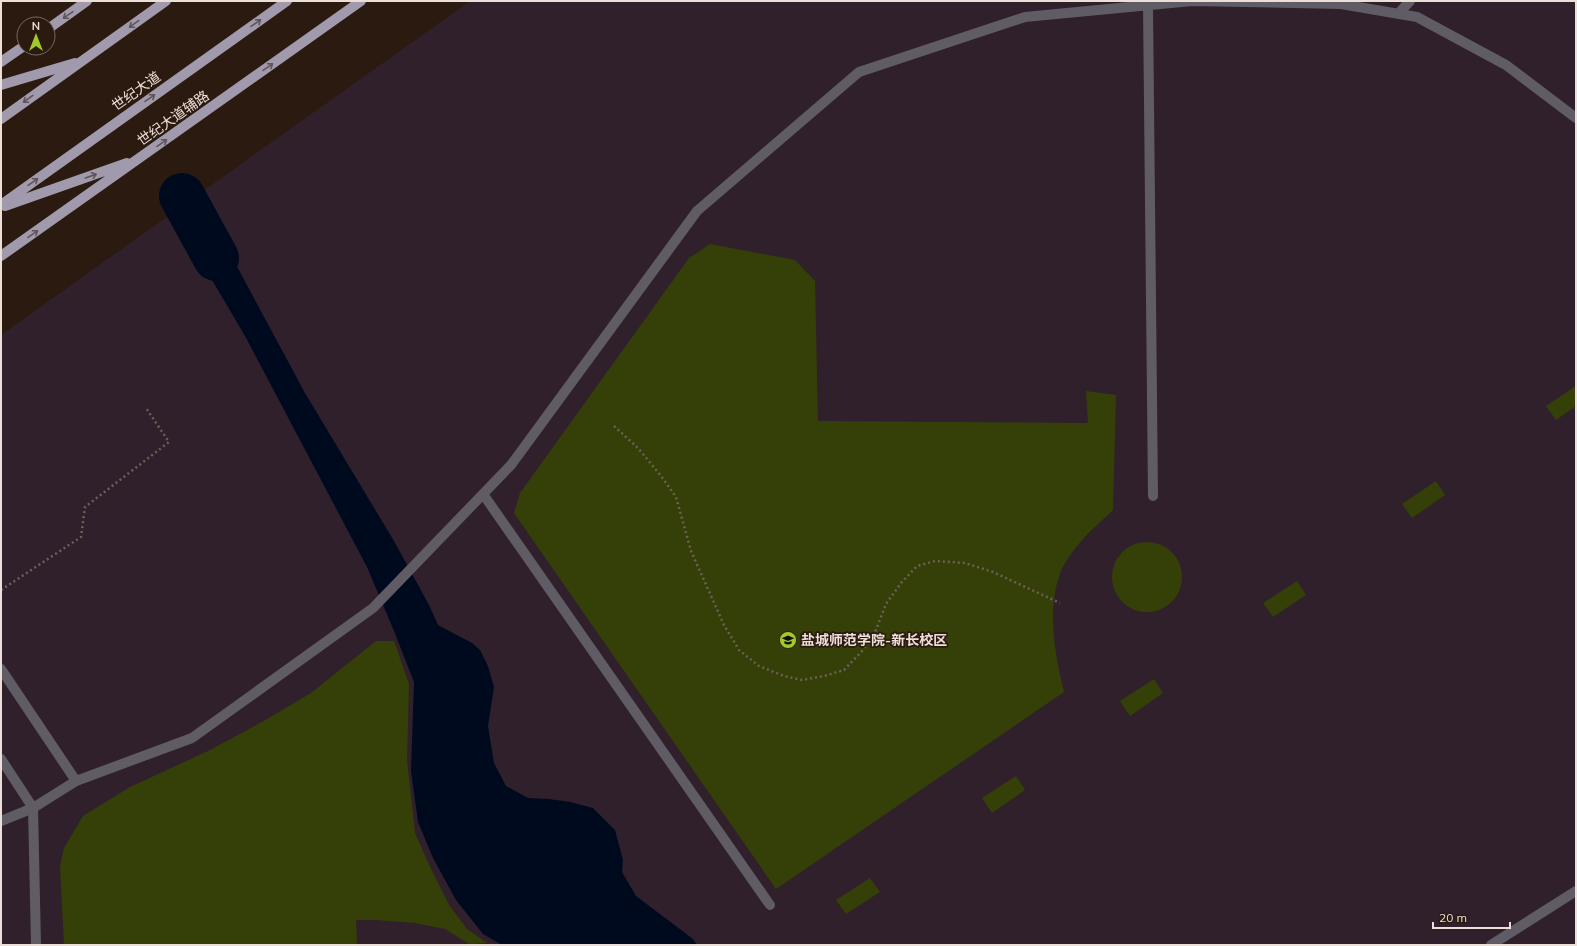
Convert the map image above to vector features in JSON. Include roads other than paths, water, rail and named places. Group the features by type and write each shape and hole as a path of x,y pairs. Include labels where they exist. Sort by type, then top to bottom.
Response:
{"main road":[{"path":"56,23 87,1"},
{"path":"1,119 166,1"},
{"name":"世纪大道","path":"1,204 287,1"},
{"name":"世纪大道辅路","path":"1,256 361,1"},
{"path":"1,62 16,52"},
{"path":"1,85 82,61"},
{"path":"1,208 138,159"}],"street":[{"path":"1,821 33,808 76,780 192,738 373,608 511,465 697,211 859,72 1025,17 1192,1 1341,4 1417,17 1506,65 1576,118"},
{"path":"1398,14 1410,1"},
{"path":"1148,5 1153,496"},
{"path":"483,494 770,905"},
{"path":"1,669 76,780"},
{"path":"1,759 33,808 36,945"},
{"path":"1490,945 1576,891"}],"water":[{"path":"198,194 305,393 394,541 429,605 438,625 472,643 480,650 488,666 494,687 488,726 494,763 506,786 528,798 570,802 593,808 615,830 623,860 622,872 636,896 693,939 697,945 502,945 483,934 456,900 433,858 418,822 411,771 414,682 367,567 245,336 172,212"}],"waterway":[{"path":"182,196 216,258"}],"place":[{"name":"盐城师范学院-新长校区","path":"788,640"}]}
